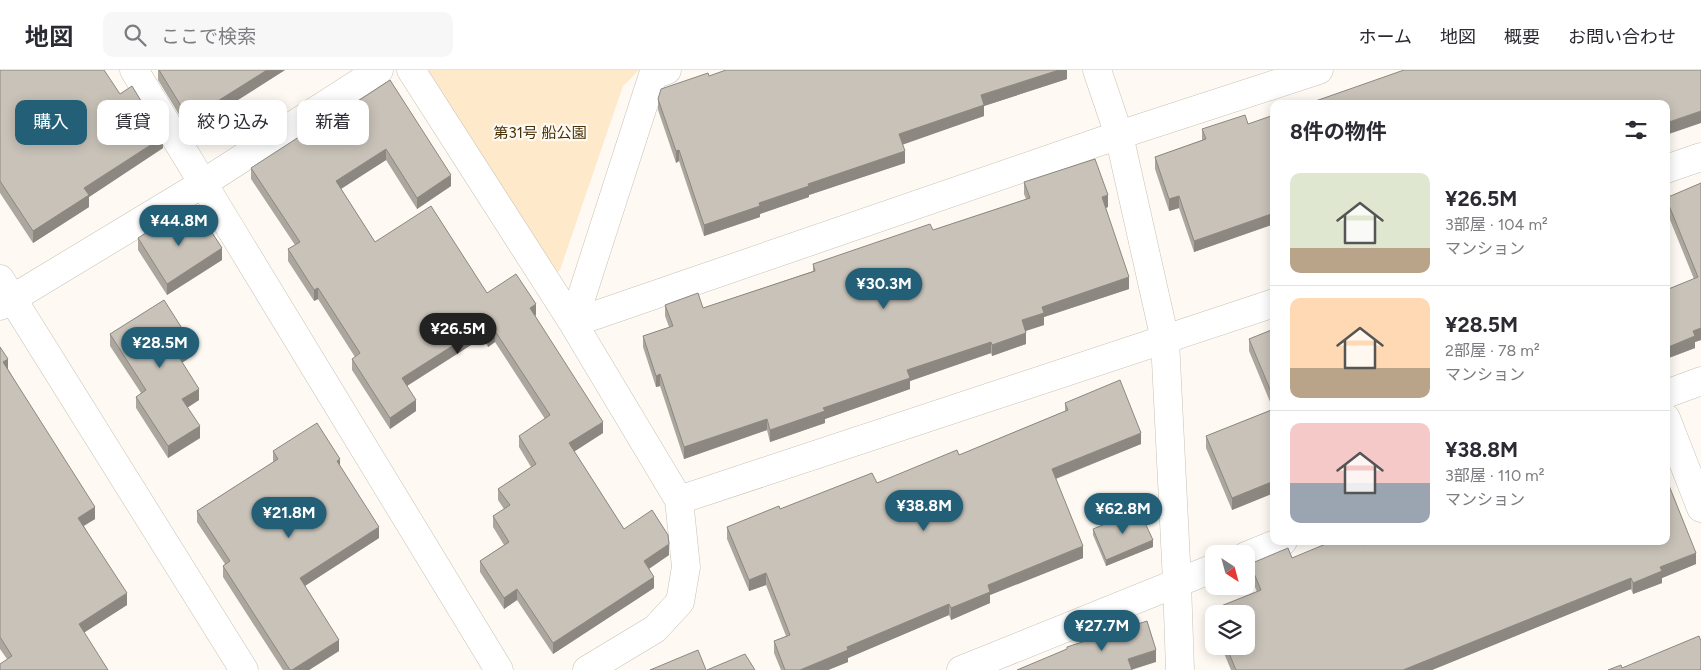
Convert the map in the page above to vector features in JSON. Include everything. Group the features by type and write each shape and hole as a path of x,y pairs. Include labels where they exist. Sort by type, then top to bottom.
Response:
{"street":[{"path":"134,70 499,670"},
{"path":"244,670 4,295 202,184 379,70"},
{"path":"412,70 573,323 679,500 686,567 680,602 655,629 587,670"},
{"path":"573,323 653,75 667,70"},
{"path":"1097,70 1119,135 1165,340 1180,670"},
{"path":"573,323 1119,135 1319,70"},
{"path":"1670,168 1701,157"},
{"path":"679,500 1165,340 1270,303"},
{"path":"1670,393 1701,381"},
{"path":"1670,428 1701,508"},
{"path":"1255,552 1273,545"},
{"path":"961,670 1205,571"}],"green space":[{"name":"第31号 船公園","path":"429,70 639,70 623,86 560,270 552,275 429,76"}],"building":[{"path":"0,70 104,70 120,94 132,86 141,100 97,100 97,145 151,145 84,188 89,195 33,231 0,181"},
{"path":"159,70 267,70 219,100 179,100 179,103"},
{"path":"726,70 1059,70 981,95 984,105 899,134 905,151 808,184 809,186 759,203 760,206 704,225 679,150 676,151 658,99 661,89 708,73 709,76"},
{"path":"1404,70 1701,70 1701,111 1670,122 1670,100 1318,100"},
{"path":"390,80 451,175 417,198 386,149 336,181 375,242 431,206 487,293 516,274 536,304 530,308 603,422 569,443 624,529 652,510 668,535 669,544 644,561 654,577 553,643 517,589 504,598 480,561 509,542 493,516 510,505 498,489 536,464 519,436 550,415 495,331 488,336 482,327 402,378 416,400 390,418 352,359 360,353 318,288 314,290 288,249 300,242 251,168 297,138 297,145 369,145 369,100 359,100"},
{"path":"1245,115 1248,124 1270,116 1270,214 1194,241 1179,196 1169,199 1155,157 1206,139 1202,129"},
{"path":"1095,159 1108,195 1102,197 1129,277 1042,307 1044,313 1022,320 1026,333 992,345 991,342 907,370 910,378 823,408 825,411 770,430 767,419 684,447 660,374 656,376 643,336 673,326 665,305 698,293 703,308 815,271 813,264 930,224 933,230 1030,198 1024,182"},
{"path":"1701,183 1701,328 1693,331 1695,336 1670,346 1670,288 1698,277 1670,208 1670,196"},
{"path":"200,214 222,248 167,284 138,238 169,218 176,230"},
{"path":"164,300 192,344 177,354 199,389 182,399 200,426 168,446 136,397 146,390 110,334"},
{"path":"1270,331 1270,389 1249,339"},
{"path":"0,347 8,359 3,362 95,507 78,518 127,593 79,624 108,670 0,670 0,664 12,656 0,637"},
{"path":"1120,380 1141,433 1052,469 1083,546 988,585 990,592 951,608 949,604 847,647 848,650 800,670 785,670 774,641 790,635 766,573 749,580 727,527 779,506 780,509 872,473 877,483 957,450 959,455 1068,410 1065,403"},
{"path":"1270,411 1270,483 1232,498 1206,436"},
{"path":"317,423 340,459 337,461 379,527 300,578 339,640 290,670 223,566 230,561 197,511 278,459 273,451"},
{"path":"1670,488 1696,553 1660,567 1662,571 1633,583 1631,578 1403,670 1236,670 1230,655 1255,655 1255,605 1224,605 1248,595 1255,595 1255,592 1261,590 1255,576 1255,562 1288,548 1292,558 1323,545 1670,545"},
{"path":"1139,510 1153,540 1106,560 1093,529"},
{"path":"1147,621 1156,650 1128,659 1132,670 1017,670 1067,649 1067,647"},
{"path":"1699,636 1701,641 1701,670 1608,670 1621,665 1622,668"},
{"path":"698,650 706,670 650,670"},
{"path":"745,654 755,670 707,670"}]}
